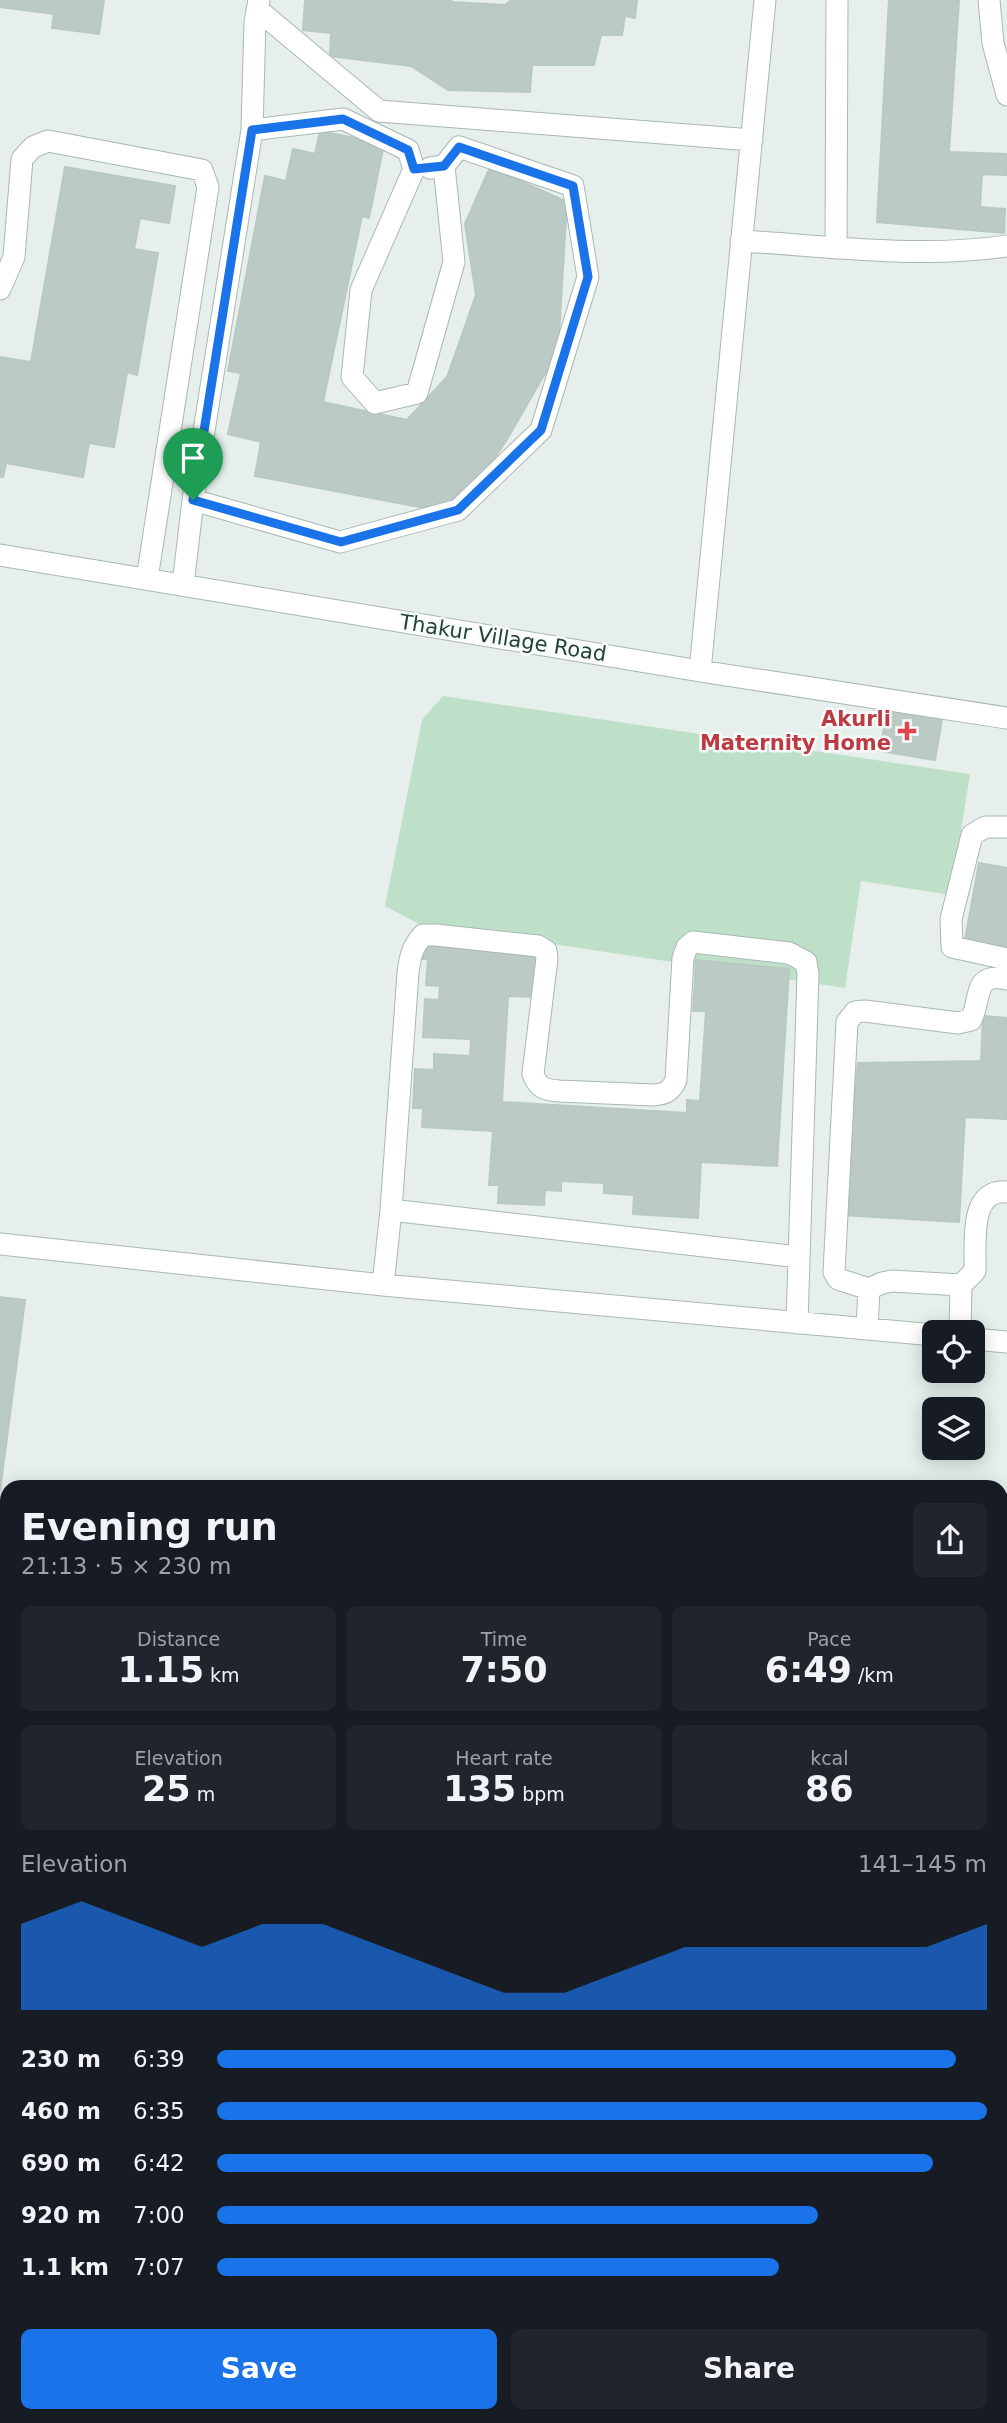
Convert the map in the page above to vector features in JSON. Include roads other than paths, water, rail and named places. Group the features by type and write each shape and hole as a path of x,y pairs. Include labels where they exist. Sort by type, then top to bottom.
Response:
{"street":[{"path":"700,671 765,0"},
{"path":"835,248 837,0"},
{"path":"989,0 993,43 1007,95"},
{"path":"258,5 379,111 752,140"},
{"path":"183,585 193,500 252,130 258,5"},
{"path":"193,500 341,542 458,510 541,430 588,277 573,186 459,147 444,166 454,262 417,393 375,403 352,377 361,290 414,169 408,150 343,119 252,130"},
{"path":"0,289 14,257 22,159 33,147 48,141 202,170 208,187 146,579"},
{"path":"414,169 444,166"},
{"path":"741,241 835,248 971,251 1007,246"},
{"name":"Thakur Village Road","path":"0,555 700,671 1007,718"},
{"path":"1007,827 985,827 972,835 951,919 952,947 1007,959"},
{"path":"383,1285 410,955 423,935 529,944 546,951 533,1074 537,1085 546,1090 653,1095 663,1094 671,1089 676,1080 683,958 687,947 694,942 789,953 806,962 808,974 797,1323"},
{"path":"1007,979 996,977 985,980 978,988 976,1010 971,1020 958,1023 865,1011 855,1012 847,1022 834,1272 838,1279 869,1289 892,1281 961,1285 969,1280 975,1271 979,1207 984,1198 998,1191 1007,1192"},
{"path":"391,1210 799,1257"},
{"path":"0,1244 383,1285 922,1334"},
{"path":"960,1320 961,1285"},
{"path":"867,1328 869,1289"},
{"path":"985,1340 1007,1342"}],"place":[{"name":"Akurli Maternity Home","path":"907,731"}]}
